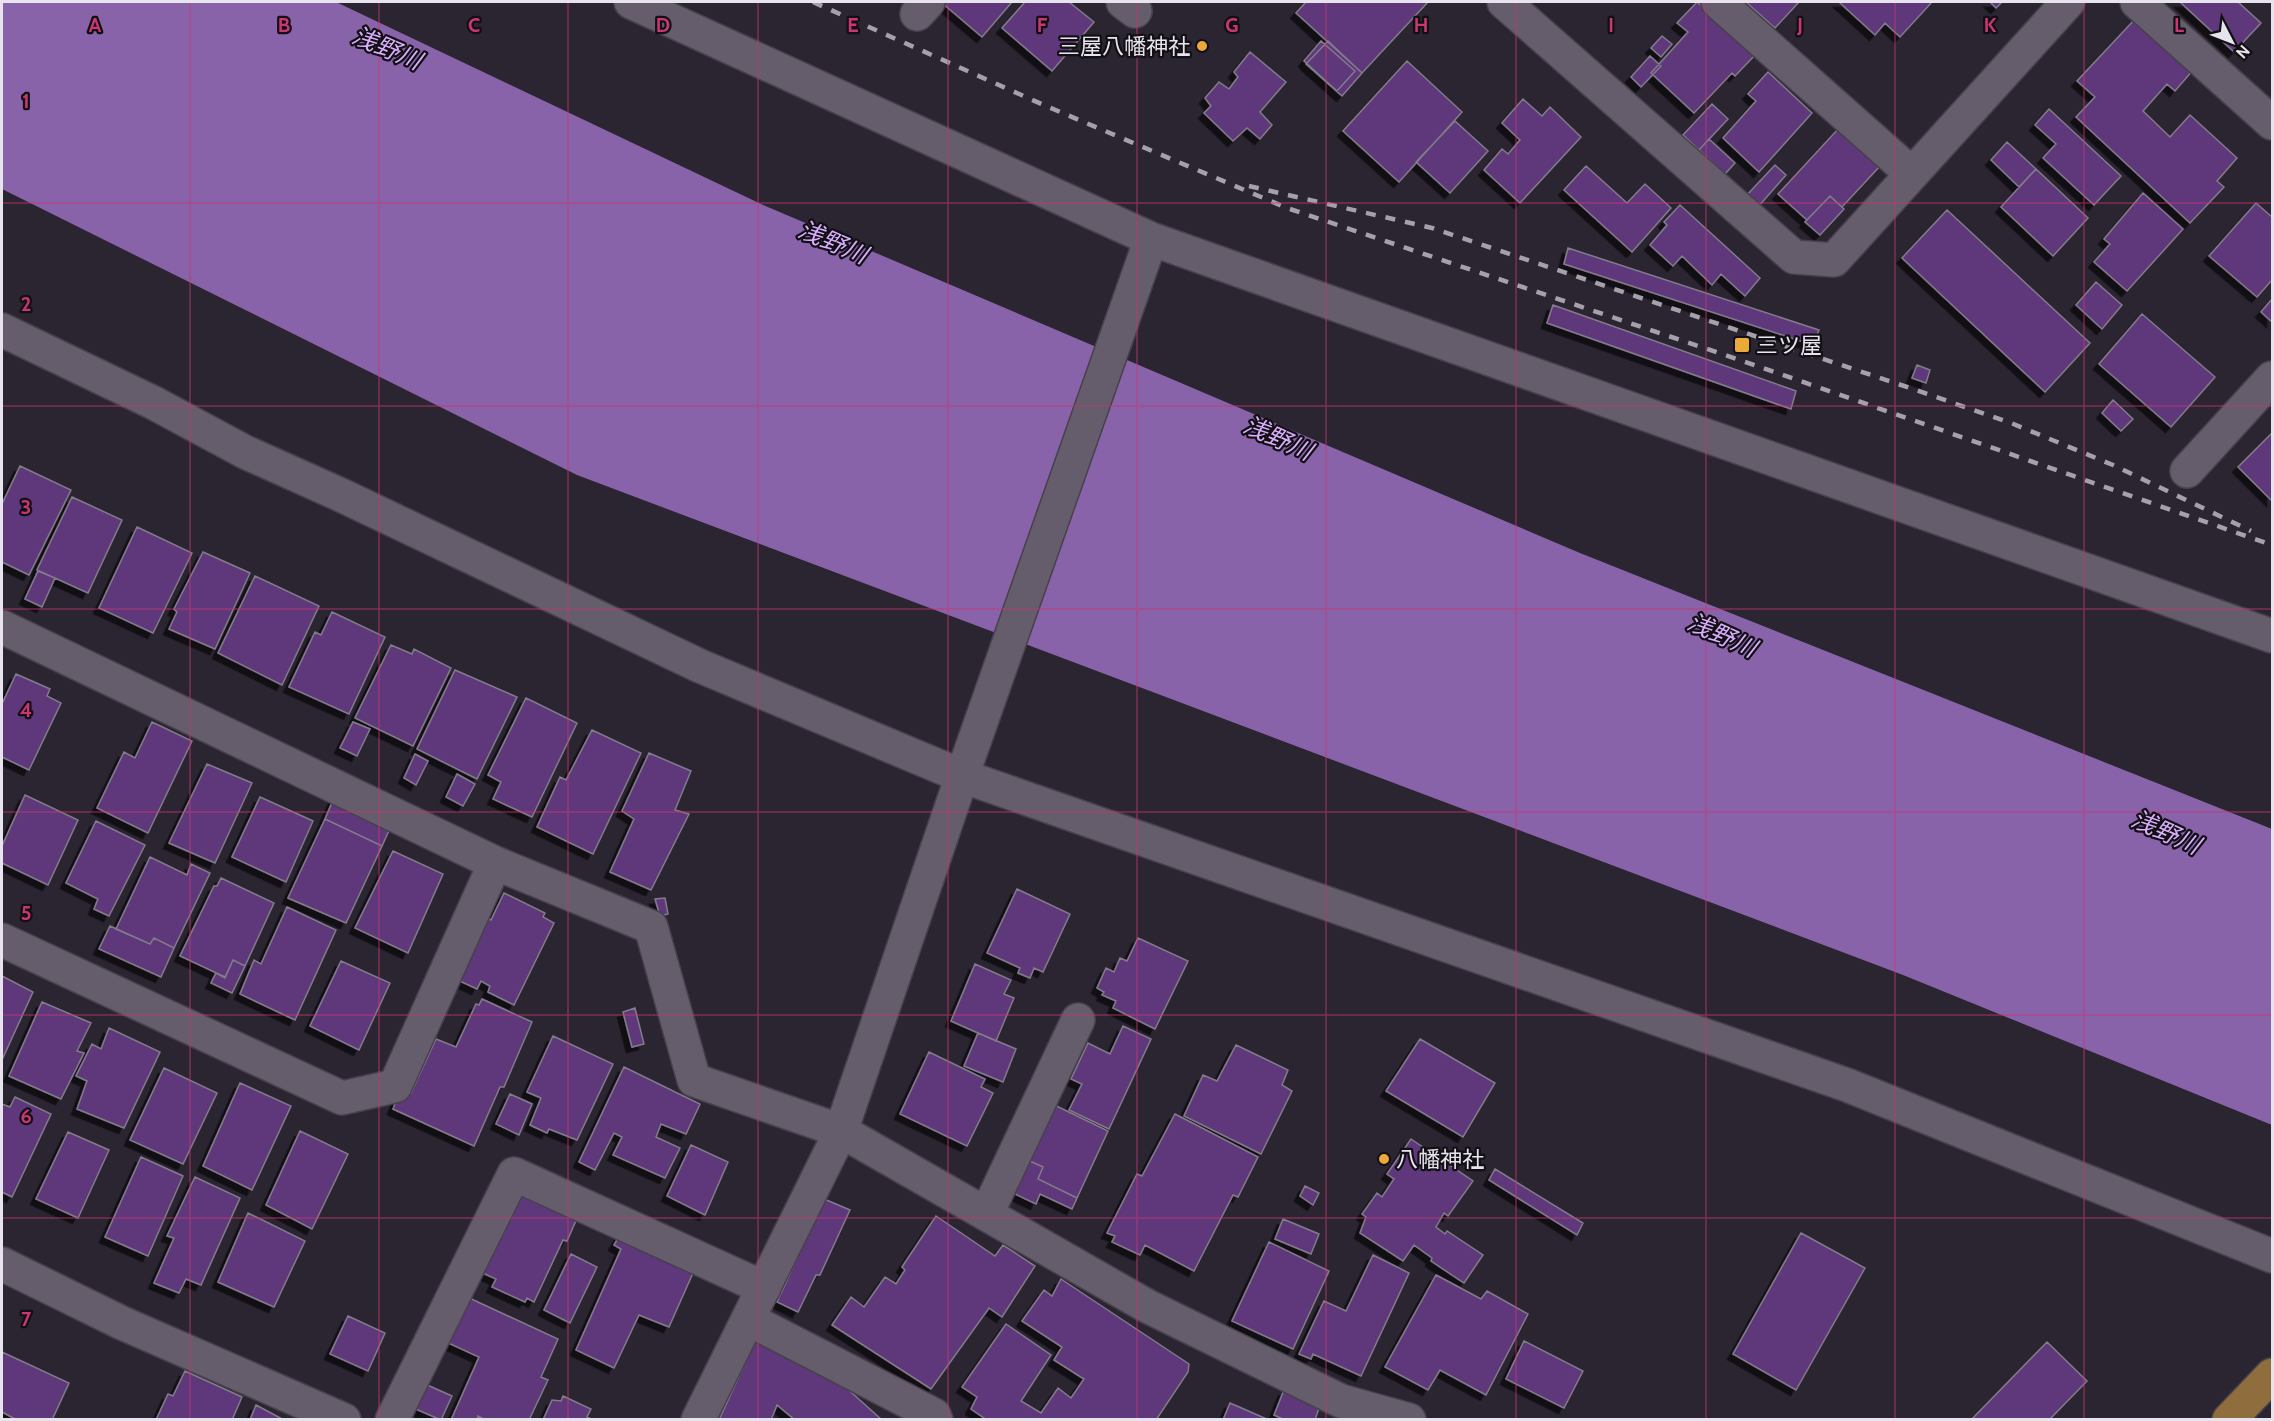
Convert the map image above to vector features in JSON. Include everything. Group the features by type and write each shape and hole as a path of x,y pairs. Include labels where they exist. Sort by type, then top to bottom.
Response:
{"main road":[{"path":"2229,1419 2272,1375"}],"street":[{"path":"631,2 1151,239 2272,636"},
{"path":"1504,2 1794,257 1834,260 2068,2"},
{"path":"1718,2 1912,174"},
{"path":"2137,2 2272,123"},
{"path":"698,1419 842,1131 962,776 1151,239"},
{"path":"2,330 154,403 245,452 341,495 689,661 962,776 1847,1085 2272,1256"},
{"path":"2187,471 2272,378"},
{"path":"2,627 495,863 651,927 694,1080 842,1131 1147,1306 1341,1401 1409,1419"},
{"path":"2,940 342,1098 394,1086 495,863"},
{"path":"987,1213 1078,1020"},
{"path":"392,1419 514,1174 764,1288"},
{"path":"2,1264 122,1323 344,1419"},
{"path":"748,1319 934,1415 936,1419"}],"water":[{"name":"浅野川","path":"2,2 336,2 761,204 1580,553 2272,829 2272,1125 1903,975 577,475 2,189"}],"building":[{"path":"941,2 1012,2 982,37"},
{"path":"1025,2 1069,2 1094,22 1052,71 1002,28"},
{"path":"1306,2 1428,2 1362,73 1296,13"},
{"path":"1697,2 1756,54 1735,76 1732,73 1694,113 1651,73 1688,32 1677,23"},
{"path":"1746,2 1799,2 1775,28"},
{"path":"1839,2 1932,2 1900,37 1885,23 1875,35"},
{"path":"1990,2 2002,2 1996,8"},
{"path":"2180,2 2238,2 2261,23 2234,52"},
{"path":"2136,18 2193,70 2175,91 2167,84 2143,111 2170,137 2190,115 2237,158 2217,181 2224,187 2190,223 2076,117 2095,97 2077,81"},
{"path":"1662,36 1672,44 1661,57 1651,48"},
{"path":"1321,41 1355,71 1337,91 1304,61"},
{"path":"1328,41 1362,73 1342,96 1306,64"},
{"path":"1250,52 1286,82 1260,112 1272,125 1260,139 1247,128 1233,141 1204,113 1211,106 1205,98 1219,82 1229,89 1238,77 1234,72"},
{"path":"1650,56 1661,66 1641,87 1631,77"},
{"path":"1407,61 1462,112 1399,182 1343,131"},
{"path":"1768,72 1812,113 1759,172 1723,138 1756,101 1748,94"},
{"path":"1523,99 1542,116 1550,107 1581,137 1520,203 1484,170 1502,149 1508,154 1520,140 1502,123"},
{"path":"1712,104 1728,119 1699,150 1683,135"},
{"path":"2049,109 2121,176 2094,205 2043,158 2056,144 2035,125"},
{"path":"1455,121 1488,151 1450,193 1416,162"},
{"path":"1840,127 1881,165 1842,207 1830,196 1807,220 1778,194"},
{"path":"1709,139 1735,163 1725,174 1699,150"},
{"path":"2007,142 2036,169 2019,187 1991,160"},
{"path":"1775,165 1786,175 1758,207 1746,196"},
{"path":"1586,166 1627,203 1645,184 1671,208 1632,252 1564,190"},
{"path":"2036,169 2088,218 2053,256 2001,207"},
{"path":"2143,193 2183,229 2127,291 2094,262 2110,244 2104,239"},
{"path":"1830,196 1844,209 1820,235 1805,222"},
{"path":"2256,203 2272,217 2272,280 2257,297 2209,256"},
{"path":"1680,205 1760,278 1745,296 1721,274 1712,285 1682,256 1673,266 1650,245 1667,225 1664,222"},
{"path":"1947,210 2090,343 2045,392 1902,258"},
{"path":"1568,248 1819,330 1813,345 1564,264"},
{"path":"2096,282 2122,305 2102,329 2076,305"},
{"path":"2272,299 2272,322 2261,312"},
{"path":"1553,305 1796,391 1791,409 1547,323"},
{"path":"2142,314 2215,377 2171,427 2099,364"},
{"path":"1917,365 1930,370 1926,383 1912,378"},
{"path":"2113,400 2133,419 2121,431 2102,413"},
{"path":"2272,433 2272,501 2238,467"},
{"path":"20,466 71,490 29,575 2,562 2,504"},
{"path":"72,497 122,520 88,593 37,570"},
{"path":"137,527 192,553 153,633 99,608"},
{"path":"203,552 250,573 215,649 169,629 177,612 174,609"},
{"path":"38,571 55,578 42,607 25,599"},
{"path":"255,576 319,606 282,685 218,653"},
{"path":"332,612 385,637 349,714 289,687 315,632 321,635"},
{"path":"391,645 412,654 414,649 451,668 413,746 355,718"},
{"path":"455,670 517,697 477,779 417,749"},
{"path":"16,674 50,689 47,696 61,703 29,770 2,757 2,704"},
{"path":"526,698 577,723 532,817 493,799 501,782 488,775"},
{"path":"152,722 192,741 148,833 97,808 124,752 135,758"},
{"path":"353,722 370,729 357,756 340,748"},
{"path":"592,730 641,753 593,854 537,827 560,777 566,780"},
{"path":"649,753 691,771 675,810 689,814 651,890 610,872 634,819 622,811"},
{"path":"415,754 428,761 416,785 404,778"},
{"path":"207,764 252,783 215,863 169,843"},
{"path":"457,774 475,784 463,806 446,797"},
{"path":"25,795 78,820 48,885 2,863 2,846"},
{"path":"260,797 313,821 286,882 232,857"},
{"path":"334,798 392,824 382,846 325,819"},
{"path":"325,819 382,846 346,923 288,898"},
{"path":"96,821 145,845 109,916 94,909 98,899 66,883"},
{"path":"393,851 443,874 408,953 355,928"},
{"path":"150,857 187,875 191,864 210,873 174,948 154,938 150,944 116,929"},
{"path":"221,878 274,903 245,966 233,960 225,977 180,956 214,886 217,886"},
{"path":"1017,889 1070,914 1043,972 1034,968 1030,978 1018,973 1020,968 987,953"},
{"path":"504,893 545,913 543,917 554,923 514,1005 488,992 490,986 481,981 477,989 451,977 480,915 491,920"},
{"path":"665,898 668,914 660,916 655,899"},
{"path":"287,907 336,930 295,1020 240,994 254,960 261,964"},
{"path":"110,926 150,944 154,938 174,948 161,977 99,949"},
{"path":"1138,938 1188,961 1155,1029 1113,1008 1116,1001 1102,995 1104,992 1097,988 1106,968 1114,972 1120,958 1127,961"},
{"path":"233,960 245,966 232,993 211,983 216,973 225,978"},
{"path":"341,961 390,983 359,1050 310,1026"},
{"path":"975,964 1011,980 1004,994 1014,998 996,1041 951,1021"},
{"path":"2,976 33,992 2,1060"},
{"path":"482,999 532,1022 504,1087 500,1087 474,1146 393,1109 401,1089 411,1093 436,1039 456,1047 476,1004 479,1005"},
{"path":"42,1002 91,1023 77,1051 84,1053 61,1099 9,1076"},
{"path":"635,1008 644,1044 632,1047 623,1012"},
{"path":"1123,1026 1151,1039 1109,1129 1069,1110 1082,1084 1071,1079 1088,1043 1110,1054"},
{"path":"109,1028 160,1052 124,1128 77,1109 87,1081 76,1076 92,1044 101,1049"},
{"path":"978,1033 1016,1049 1003,1082 964,1066"},
{"path":"553,1036 613,1064 577,1140 549,1129 547,1133 530,1125 541,1098 527,1092"},
{"path":"1420,1039 1495,1083 1463,1137 1386,1091"},
{"path":"1236,1045 1288,1070 1282,1085 1292,1091 1261,1154 1184,1116 1203,1075 1217,1081"},
{"path":"929,1052 985,1079 981,1087 993,1093 967,1146 900,1114"},
{"path":"624,1067 700,1104 686,1134 661,1124 656,1137 680,1148 665,1178 613,1155 622,1137 614,1133 595,1170 579,1162"},
{"path":"164,1068 217,1093 183,1164 130,1140"},
{"path":"240,1083 291,1106 252,1190 203,1166"},
{"path":"510,1094 532,1104 519,1135 496,1124"},
{"path":"15,1097 51,1114 12,1197 2,1192 2,1104 10,1107"},
{"path":"1040,1098 1108,1131 1077,1198 1038,1179 1043,1167 1021,1157"},
{"path":"1175,1114 1258,1157 1238,1197 1233,1195 1194,1271 1145,1245 1140,1255 1112,1242 1115,1236 1107,1233 1137,1174 1142,1176"},
{"path":"300,1131 348,1154 312,1229 266,1205"},
{"path":"68,1132 109,1150 78,1218 36,1199"},
{"path":"1411,1139 1473,1181 1448,1216 1444,1213 1436,1227 1445,1234 1447,1231 1483,1255 1464,1283 1431,1261 1432,1258 1414,1245 1403,1261 1360,1233 1366,1217 1362,1214 1377,1193 1382,1197 1394,1179 1387,1174"},
{"path":"691,1145 728,1162 705,1215 667,1196"},
{"path":"141,1157 183,1176 148,1256 105,1237"},
{"path":"1021,1157 1043,1167 1038,1179 1077,1198 1072,1209 1040,1194 1036,1204 1015,1194 1007,1168"},
{"path":"1495,1169 1583,1223 1577,1235 1489,1180"},
{"path":"195,1177 240,1198 201,1285 186,1279 179,1293 154,1283 174,1238 167,1236"},
{"path":"507,1178 582,1207 567,1241 563,1240 534,1302 527,1298 525,1302 492,1287 496,1279 472,1268"},
{"path":"1305,1186 1319,1193 1313,1205 1300,1196"},
{"path":"824,1199 850,1210 820,1275 816,1275 798,1312 777,1302"},
{"path":"248,1213 305,1241 274,1307 218,1282"},
{"path":"936,1216 995,1256 1003,1245 1035,1266 1002,1317 989,1308 931,1389 832,1325 851,1297 864,1307 885,1277 896,1284 905,1270 902,1267"},
{"path":"1283,1219 1319,1234 1311,1254 1275,1239"},
{"path":"624,1228 693,1273 669,1327 639,1315 614,1368 576,1350 621,1249 614,1245"},
{"path":"1801,1233 1865,1268 1796,1390 1733,1354"},
{"path":"1269,1242 1329,1271 1293,1349 1232,1321"},
{"path":"571,1254 597,1267 570,1323 544,1310"},
{"path":"1373,1255 1409,1273 1361,1376 1313,1354 1311,1359 1299,1354 1324,1301 1346,1311"},
{"path":"1436,1275 1481,1299 1487,1291 1528,1314 1486,1395 1440,1370 1428,1390 1385,1367"},
{"path":"1061,1279 1189,1364 1188,1372 1156,1420 987,1420 971,1409 977,1397 962,1387 1006,1324 1051,1355 1021,1401 1041,1413 1058,1388 1071,1398 1084,1379 1054,1360 1062,1347 1022,1321 1044,1290 1052,1296"},
{"path":"467,1297 558,1339 541,1377 548,1380 529,1420 486,1420 478,1416 477,1420 451,1420 479,1357 446,1342"},
{"path":"348,1316 385,1333 368,1371 330,1354"},
{"path":"758,1335 841,1383 882,1420 795,1420 777,1405 771,1420 719,1420"},
{"path":"1524,1341 1583,1371 1564,1408 1506,1379"},
{"path":"2047,1342 2087,1381 2049,1420 1971,1420"},
{"path":"2,1352 69,1383 52,1420 17,1420 2,1412"},
{"path":"185,1371 242,1397 232,1420 156,1420 168,1394 173,1396"},
{"path":"416,1380 452,1396 441,1420 404,1404"},
{"path":"1284,1390 1321,1402 1315,1420 1285,1420 1274,1415"},
{"path":"563,1396 591,1409 587,1417 593,1420 543,1420 552,1400 561,1401"},
{"path":"1230,1403 1269,1420 1223,1420"},
{"path":"256,1405 284,1420 250,1420"}],"railway":[{"path":"813,2 1046,106 1287,208 1737,359 2272,545"},
{"path":"1249,186 1432,228 1913,389 2011,423 2113,465 2251,531"}],"place":[{"name":"三屋八幡神社","path":"1202,46"},
{"name":"三ツ屋","path":"1742,345"},
{"name":"八幡神社","path":"1384,1159"}]}
